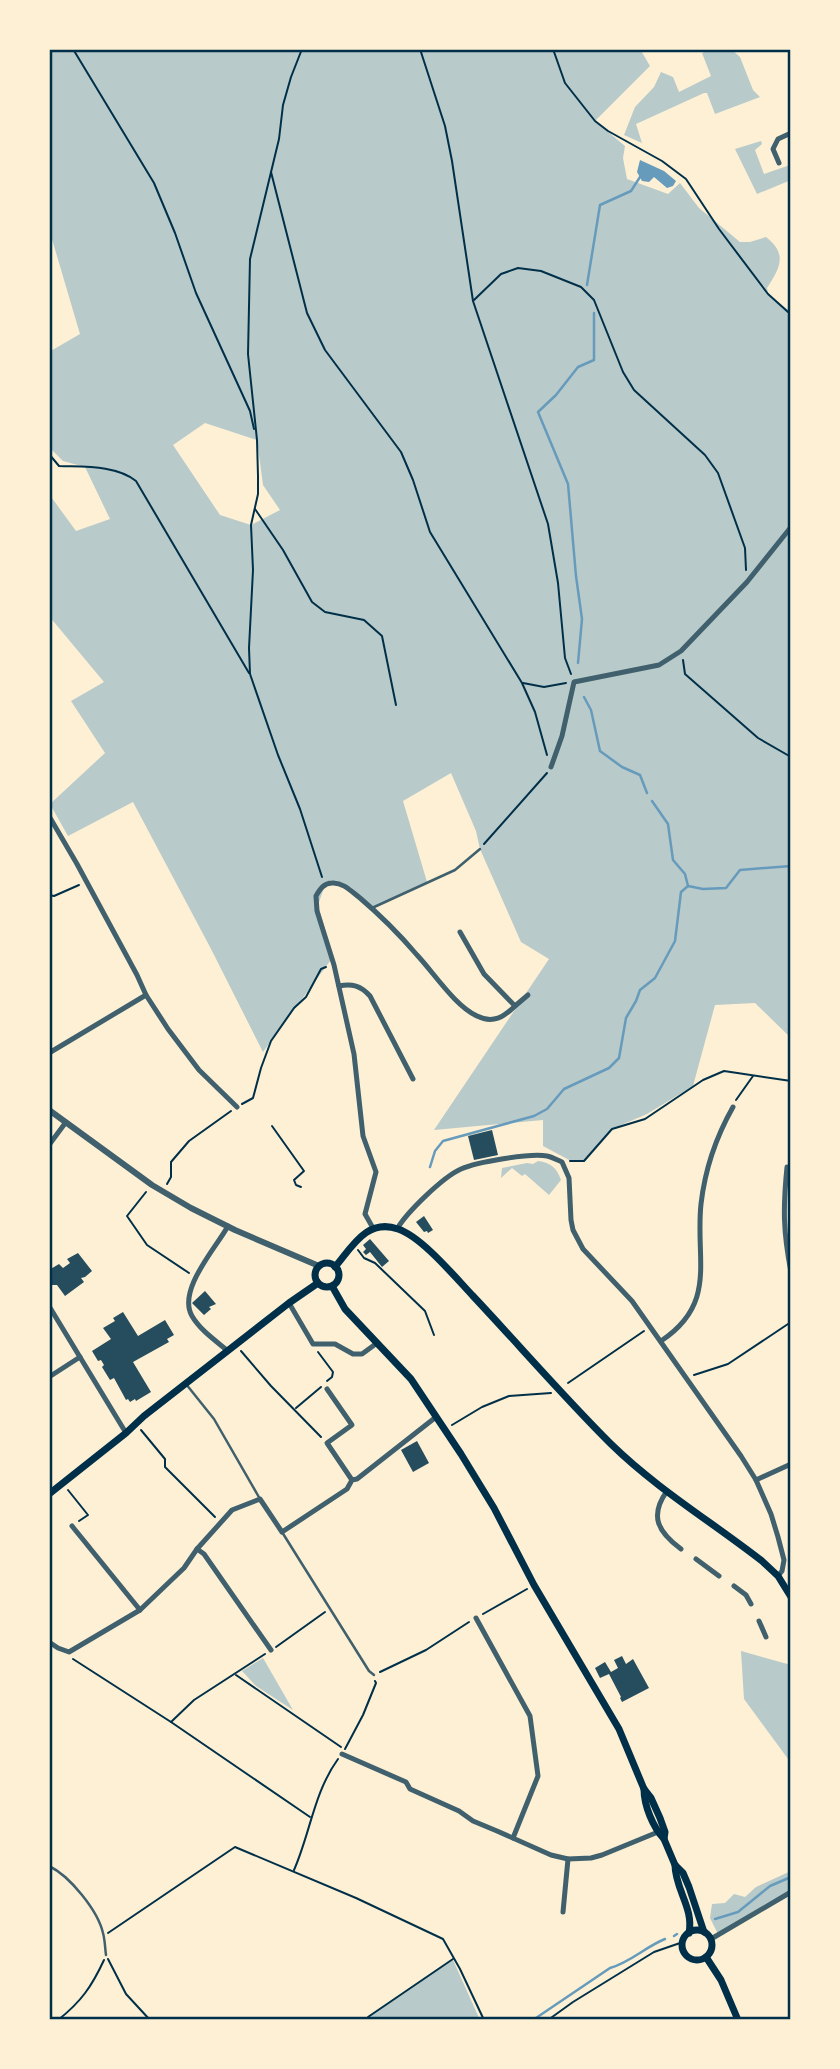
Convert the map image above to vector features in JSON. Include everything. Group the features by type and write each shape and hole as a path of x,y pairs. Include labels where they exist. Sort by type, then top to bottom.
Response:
{"main road":[{"path":"335,1267 361,1235 373,1228 397,1229 411,1237 432,1254 611,1443 649,1478 754,1554 778,1576 791,1597"},
{"path":"327,1263 335,1267 338,1279 332,1286 325,1287 318,1283 315,1276 319,1266 327,1263"},
{"path":"49,1494 136,1423 318,1283"},
{"path":"332,1286 345,1309 411,1379 490,1501 534,1585 619,1729 644,1789 663,1825 664,1839"},
{"path":"644,1789 644,1800 658,1832 664,1839 675,1865 683,1873 704,1932 711,1939 712,1949 706,1957 690,1958 683,1948 683,1942 690,1933 704,1932"},
{"path":"675,1865 675,1876 690,1916 690,1933"},
{"path":"706,1957 721,1980 738,2020"}],"street":[{"path":"779,163 773,149 778,139 791,134"},
{"path":"551,767 562,736 574,682 659,665 681,651 747,582 791,527"},
{"path":"49,816 87,881 146,995 199,1070 237,1107"},
{"path":"373,1228 365,1214 376,1172 363,1136 354,1054 339,986 315,903 316,895 325,885 333,883 346,887 372,908 458,1002 477,1016 491,1020 503,1018 528,995"},
{"path":"460,932 484,974 515,1006"},
{"path":"339,986 353,985 370,996 413,1079"},
{"path":"49,1053 146,995"},
{"path":"661,1341 681,1326 700,1291 701,1206 718,1135 733,1107"},
{"path":"49,1110 152,1185 228,1226 319,1266"},
{"path":"49,1144 66,1122"},
{"path":"397,1229 403,1219 460,1170 492,1161 532,1156 548,1156 562,1162 569,1178 573,1230 583,1249 632,1301 756,1480 771,1514 784,1559 782,1571 778,1576"},
{"path":"787,1167 783,1208 784,1237 791,1272"},
{"path":"228,1226 195,1278 189,1302 192,1317 228,1352"},
{"path":"289,1303 313,1345 334,1345 354,1354 362,1354 377,1343"},
{"path":"49,1306 126,1433"},
{"path":"49,1377 80,1357"},
{"path":"325,1387 352,1425 327,1443 352,1480"},
{"path":"49,1642 69,1652 140,1610 184,1568 232,1510 260,1499 282,1532 347,1489 352,1480 357,1479 436,1417"},
{"path":"756,1480 791,1464"},
{"path":"667,1491 658,1506 658,1520 667,1539 681,1549"},
{"path":"72,1526 140,1610"},
{"path":"198,1549 271,1650"},
{"path":"696,1559 719,1576"},
{"path":"734,1586 746,1595 751,1604"},
{"path":"476,1618 530,1716 538,1776 513,1838"},
{"path":"759,1621 766,1637"},
{"path":"343,1752 406,1782 410,1789 551,1855 568,1859 591,1858 658,1832"},
{"path":"563,1912 568,1859"},
{"path":"711,1939 791,1892"}],"lane":[{"path":"372,908 455,870 480,849"},
{"path":"186,1384 214,1419 260,1499"},
{"path":"282,1532 329,1609 374,1675"},
{"path":"49,1866 56,1869 84,1897 104,1936 106,1955"}],"path":[{"path":"73,49 154,183 196,293 250,411 257,440"},
{"path":"250,674 253,569 251,525 258,476 248,354 250,259 279,139 283,105 302,49"},
{"path":"420,49 445,126 472,302 548,524 558,583 565,658 574,682 544,687 522,683"},
{"path":"553,49 565,83 595,121 662,161 686,179 719,229 768,294 791,313"},
{"path":"270,171 307,313 325,350 401,452 430,532 522,683 535,712 551,767 480,849"},
{"path":"472,302 501,274 518,268 541,271 581,287 594,300 623,372 634,390 705,455 719,473 745,548 747,582"},
{"path":"49,454 59,466 103,469 128,475 136,481 250,674 325,885"},
{"path":"254,508 283,550 312,603 325,612 364,620 382,636 396,705"},
{"path":"681,651 685,674 758,738 791,757"},
{"path":"49,895 54,896 87,881"},
{"path":"163,1191 171,1177 171,1162 189,1141 253,1098 271,1041 294,1008 306,997 321,969 328,967"},
{"path":"562,1162 584,1161 612,1129 645,1119 703,1080 724,1071 791,1081"},
{"path":"733,1107 753,1075"},
{"path":"272,1126 304,1171 294,1180 296,1185 301,1186"},
{"path":"152,1185 127,1216 146,1245 195,1278"},
{"path":"353,1244 364,1258 375,1263 425,1311 434,1335"},
{"path":"686,1377 728,1364 791,1322"},
{"path":"568,1383 651,1327"},
{"path":"236,1345 271,1386 327,1443"},
{"path":"295,1409 325,1387 332,1377 333,1372 313,1345"},
{"path":"445,1429 482,1407 509,1396 556,1392"},
{"path":"136,1423 165,1459 165,1467 220,1522"},
{"path":"62,1483 88,1515 72,1526"},
{"path":"293,1871 330,1771 363,1715 376,1683 374,1675 426,1650 534,1585"},
{"path":"171,1722 194,1700 329,1609"},
{"path":"69,1652 74,1661 171,1722 311,1818"},
{"path":"235,1674 343,1752"},
{"path":"104,1936 235,1847 356,1898 443,1939 484,2020"},
{"path":"548,2020 654,1952 683,1942"},
{"path":"58,2020 75,2006 93,1983 106,1955"},
{"path":"106,1955 126,1994 150,2020"},
{"path":"368,2017 454,1958"}],"shaded area":[{"path":"49,49 640,49 650,66 595,121 625,146 623,158 627,179 668,194 680,183 699,208 740,242 766,237 777,249 780,261 767,288 768,294 791,312 791,1038 755,1003 715,1005 693,1086 647,1114 612,1129 584,1161 571,1161 543,1146 543,1120 434,1130 549,959 521,942 480,849 476,831 451,773 403,801 427,882 372,908 339,884 325,885 318,905 333,957 263,1052 133,802 68,836 50,804 105,753 71,701 104,682 49,616 49,494 76,531 110,519 85,467 63,461 49,447 49,352 80,334 49,229","holes":["205,423 257,440 263,485 280,510 251,525 220,515 173,445"]},
{"path":"711,49 731,49 740,57 753,90 760,97 715,114 707,93 704,93 636,124 642,143 624,135 635,107 654,87 661,72 673,77 679,92 711,76 702,53"},
{"path":"761,141 762,144 755,150 764,174 790,165 791,155 791,180 757,194 735,149"},
{"path":"538,1161 552,1166 561,1180 549,1195 525,1174 522,1176 512,1168 501,1178 502,1168"},
{"path":"741,1651 791,1665 791,1763 744,1699"},
{"path":"263,1658 293,1710 256,1686 242,1671"},
{"path":"791,1871 791,1892 719,1936 710,1918 712,1904 725,1903 734,1894 745,1897 756,1887"},
{"path":"453,1960 480,2020 364,2020"}],"water":[{"path":"640,160 664,171 676,181 673,186 667,188 654,177 649,182 642,181 637,172"}],"building":[{"path":"492,1130 498,1155 474,1160 468,1136"},
{"path":"424,1216 433,1230 428,1233 416,1222"},
{"path":"370,1239 389,1261 382,1267 370,1252 366,1255 363,1252 366,1249 363,1245"},
{"path":"78,1253 92,1271 81,1278 84,1282 65,1296 57,1285 49,1285 49,1270 59,1264 63,1268 70,1263 67,1259"},
{"path":"205,1291 216,1304 209,1307 211,1309 204,1315 192,1303"},
{"path":"123,1312 138,1336 165,1320 174,1335 167,1339 169,1342 133,1362 151,1392 130,1402 126,1400 114,1378 110,1380 101,1360 98,1361 92,1351 111,1339 103,1328"},
{"path":"417,1441 429,1463 413,1472 401,1450"},
{"path":"622,1656 626,1664 633,1659 649,1688 622,1702 609,1674 600,1678 595,1668 605,1662 611,1672 618,1668 614,1660"}],"waterway":[{"path":"587,285 600,205 631,191 640,177"},
{"path":"578,663 582,619 568,484 538,412 556,395 578,367 594,360 594,313"},
{"path":"584,697 591,710 600,751 622,767 640,775 647,793"},
{"path":"652,801 668,824 673,860 685,874 688,886"},
{"path":"688,886 703,889 726,888 740,870 791,866"},
{"path":"430,1167 435,1151 443,1141 534,1116 547,1109 564,1089 609,1068 619,1058 626,1018 640,990 655,978 675,941 681,892 688,886"},
{"path":"715,1919 738,1912 770,1886 791,1877"},
{"path":"533,2020 610,1968 665,1939"}]}
